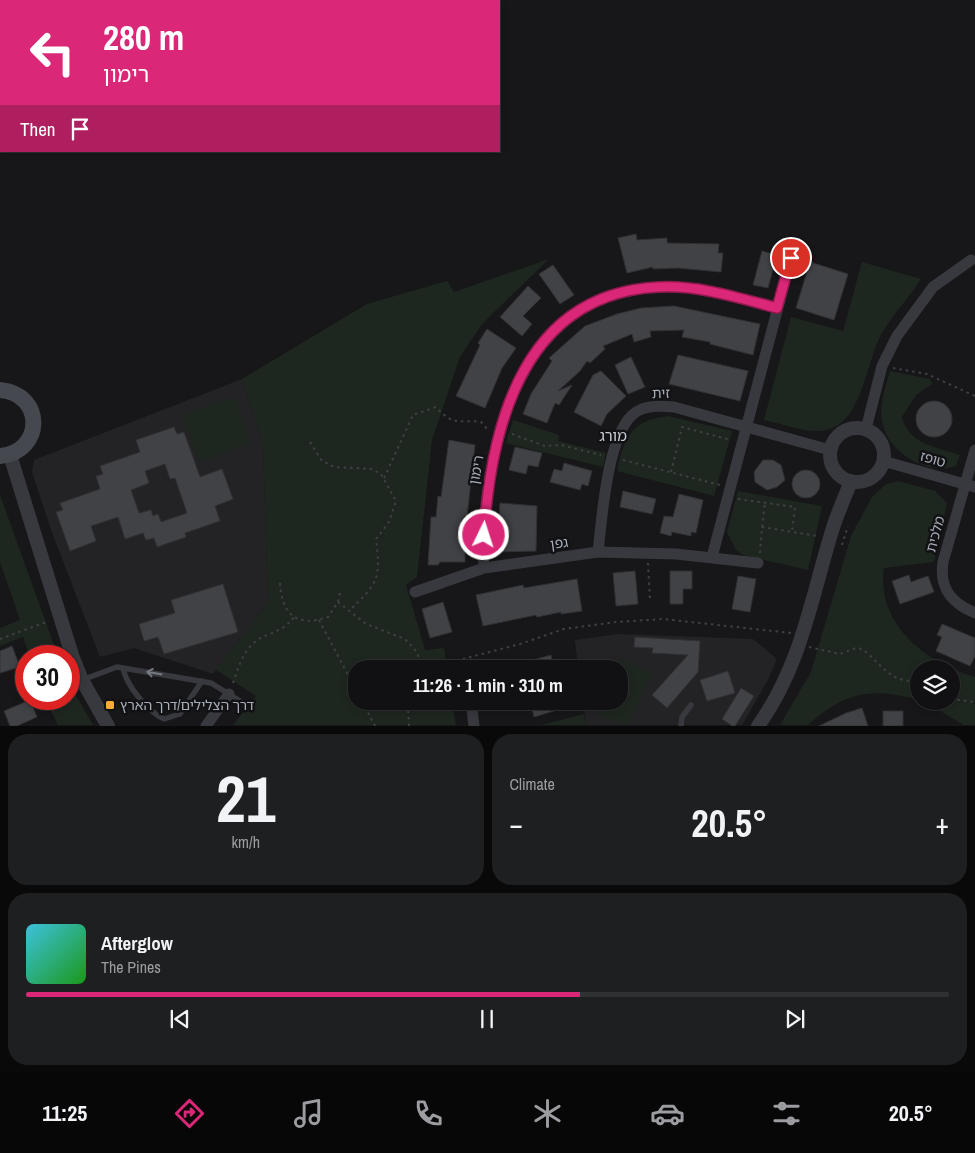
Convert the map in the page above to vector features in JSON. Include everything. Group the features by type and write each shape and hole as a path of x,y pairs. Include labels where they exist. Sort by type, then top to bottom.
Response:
{"main road":[{"path":"0,390 16,394 23,399 32,412 34,420 33,431 28,442 20,450 5,455"}],"street":[{"path":"712,557 791,258"},
{"path":"866,429 882,366 897,336 933,287 970,260"},
{"name":"רימון","path":"484,568 486,500 498,436 511,396 532,356 560,325 596,302 614,294 659,287 719,292 777,308"},
{"name":"זית","path":"598,552 607,479 619,435 623,427 637,412 647,408 674,407 830,450"},
{"path":"852,428 866,429 880,440 883,447 884,461 871,478 861,482 851,481 839,475 834,469 830,460 830,450 835,439 843,432 852,428"},
{"name":"מלכית","path":"975,450 969,485 940,578 950,595 963,608 975,613"},
{"path":"5,455 82,680 108,726"},
{"name":"טופז","path":"884,461 969,485"},
{"path":"758,726 770,709 796,659 830,538 851,481"},
{"name":"גפן","path":"415,592 484,568 598,552 647,552 758,563"},
{"path":"206,725 229,694"},
{"path":"472,710 474,726"}],"lane":[{"path":"82,680 117,667 211,683 245,704"},
{"path":"123,668 126,680 153,714 164,719 180,714 202,681"},
{"path":"681,726 682,717 691,705"}],"path":[{"path":"882,366 927,374 975,396"},
{"path":"384,478 400,447 413,414 436,406 450,421 462,423 481,422 498,436 545,446 561,445 613,457 670,472 765,503 795,507 792,532"},
{"path":"670,472 682,427 741,442"},
{"path":"310,442 321,460 334,467 371,469 384,478 396,501 392,516 376,539 379,565 373,588 350,610"},
{"path":"758,563 765,503"},
{"path":"762,527 830,538"},
{"path":"647,552 650,601"},
{"path":"280,583 281,597 285,607 294,617 303,621 328,618 338,602 340,593"},
{"path":"338,602 366,624 404,638 415,650 420,660"},
{"path":"0,639 59,617"},
{"path":"229,694 242,656 263,636 288,626 294,617"},
{"path":"459,660 520,644 564,629 616,622 662,619 801,640 840,654 856,648 862,649 890,676 902,682 910,682"},
{"path":"319,620 348,672"},
{"path":"960,700 975,702"},
{"path":"367,710 375,726"},
{"path":"408,710 408,726"}],"shaded area":[{"path":"549,259 482,324 460,357 432,440 417,577 406,585 425,650 444,648 446,660 348,660 348,710 454,710 456,725 233,725 256,696 216,670 268,603 263,443 242,379 367,304 447,281 454,292"},
{"path":"862,262 921,279 881,335 853,409 844,420 832,428 817,431 764,420 791,317 843,331"},
{"path":"890,371 930,379 932,384 916,395 902,417 911,434 917,439 933,447 960,455 956,466 932,468 910,459 891,443 885,432 881,415 883,396"},
{"path":"242,379 263,443 268,603 213,674 134,648 100,657 51,530 32,472 34,460"},
{"path":"234,397 251,443 199,462 182,415"},
{"path":"668,416 732,431 714,496 617,471 626,440 637,426 655,418"},
{"path":"513,420 559,435 558,441 606,453 603,467 506,443"},
{"path":"898,481 935,491 947,503 934,562 884,568 884,588 888,607 896,623 908,638 936,660 910,660 910,698 873,693 859,695 834,705 808,725 780,725 811,672 851,536 872,497 885,485"},
{"path":"738,491 822,506 808,570 743,555 736,550 727,532"},
{"path":"0,495 54,645 26,645 23,637 0,646 0,628 20,620 0,562"},
{"path":"618,634 753,639 777,659 768,680 742,725 586,725 584,710 628,710 628,660 577,660 575,640"},
{"path":"628,663 652,673 628,725 598,714 600,710 628,710"},
{"path":"960,672 975,677 975,725 964,725 938,710 960,710"},
{"path":"80,702 93,725 58,725 50,710 80,710"},
{"path":"584,714 586,725 542,725"}],"building":[{"path":"636,234 637,240 667,238 667,243 719,244 718,253 723,253 721,272 678,268 653,269 653,267 627,273 618,238"},
{"path":"762,251 777,255 768,288 753,285"},
{"path":"810,262 848,274 834,320 796,308"},
{"path":"553,265 574,295 560,304 539,274"},
{"path":"528,286 541,298 523,316 532,324 522,336 500,317"},
{"path":"674,306 760,324 753,355 710,344 710,342 682,337 684,330 650,331 651,337 634,342 632,334 603,346 605,349 590,363 587,361 580,371 558,391 572,385 559,405 555,403 547,423 523,414 531,394 552,361 549,358 585,326 617,314 641,308"},
{"path":"487,329 516,348 502,368 485,408 456,396 480,345 478,343"},
{"path":"678,355 748,371 740,401 669,384"},
{"path":"631,357 645,387 628,394 615,365"},
{"path":"601,371 626,396 607,414 601,426 574,412 593,375"},
{"path":"934,401 941,402 947,406 951,412 951,426 947,432 941,436 934,437 927,436 921,432 917,426 916,419 917,412 921,406 927,402"},
{"path":"174,427 177,434 184,432 200,477 222,469 233,499 215,506 220,521 185,533 186,537 157,547 154,538 146,540 143,533 125,539 118,517 91,526 96,541 70,551 56,512 63,510 60,503 100,489 96,476 103,474 100,466 140,452 136,440","holes":["165,464 170,479 175,478 187,513 161,522 158,514 153,516 151,510 139,513 131,490 149,483 145,471"]},
{"path":"449,440 475,445 467,517 464,516 462,545 465,545 465,562 440,562 438,565 428,565 431,517 436,517 438,496 441,497"},
{"path":"515,447 542,453 538,467 528,465 526,474 509,470"},
{"path":"763,460 773,460 781,465 785,480 777,487 767,490 755,482 754,472"},
{"path":"564,463 592,471 588,486 582,484 580,490 550,482 554,469 562,471"},
{"path":"806,470 816,474 820,484 816,494 806,498 796,494 792,484 796,474"},
{"path":"623,491 656,499 652,514 620,507"},
{"path":"679,494 703,500 696,533 691,532 691,536 672,532 671,536 660,533 664,516 673,517"},
{"path":"500,503 537,506 536,551 496,552 496,532 498,532"},
{"path":"635,571 638,604 616,606 613,573"},
{"path":"670,571 692,571 692,589 683,589 683,604 670,604"},
{"path":"909,575 911,582 928,576 934,592 900,604 892,581"},
{"path":"738,576 756,579 750,612 732,609"},
{"path":"577,579 582,611 561,614 561,612 537,617 536,615 483,626 476,595 523,585 524,588"},
{"path":"223,584 238,632 164,654 158,637 144,641 139,624 175,613 171,600"},
{"path":"443,602 452,632 430,638 422,609"},
{"path":"942,624 975,638 975,656 970,666 936,651 942,637 937,635"},
{"path":"635,637 700,641 698,672 667,708 652,695 688,655 652,653 653,648 634,647"},
{"path":"12,646 15,654 15,668 0,673 0,651"},
{"path":"551,655 552,660 533,660"},
{"path":"728,671 735,693 707,701 700,680"},
{"path":"741,688 754,696 735,726 732,726 722,719"},
{"path":"15,706 15,710 34,710 37,717 17,726 10,726 4,711"},
{"path":"862,708 868,726 819,726 846,713"},
{"path":"532,710 554,710 554,711 534,717"},
{"path":"883,711 903,711 903,726 883,726"}],"place":[{"name":"דרך הצלילים/דרך הארץ","path":"110,705"}],"district":[{"name":"מורג","path":"613,435"}],"route":[{"path":"484,535 486,500 505,410 521,374 532,356 545,339 560,325 579,311 614,294 659,287 719,292 777,308 791,258"}]}
